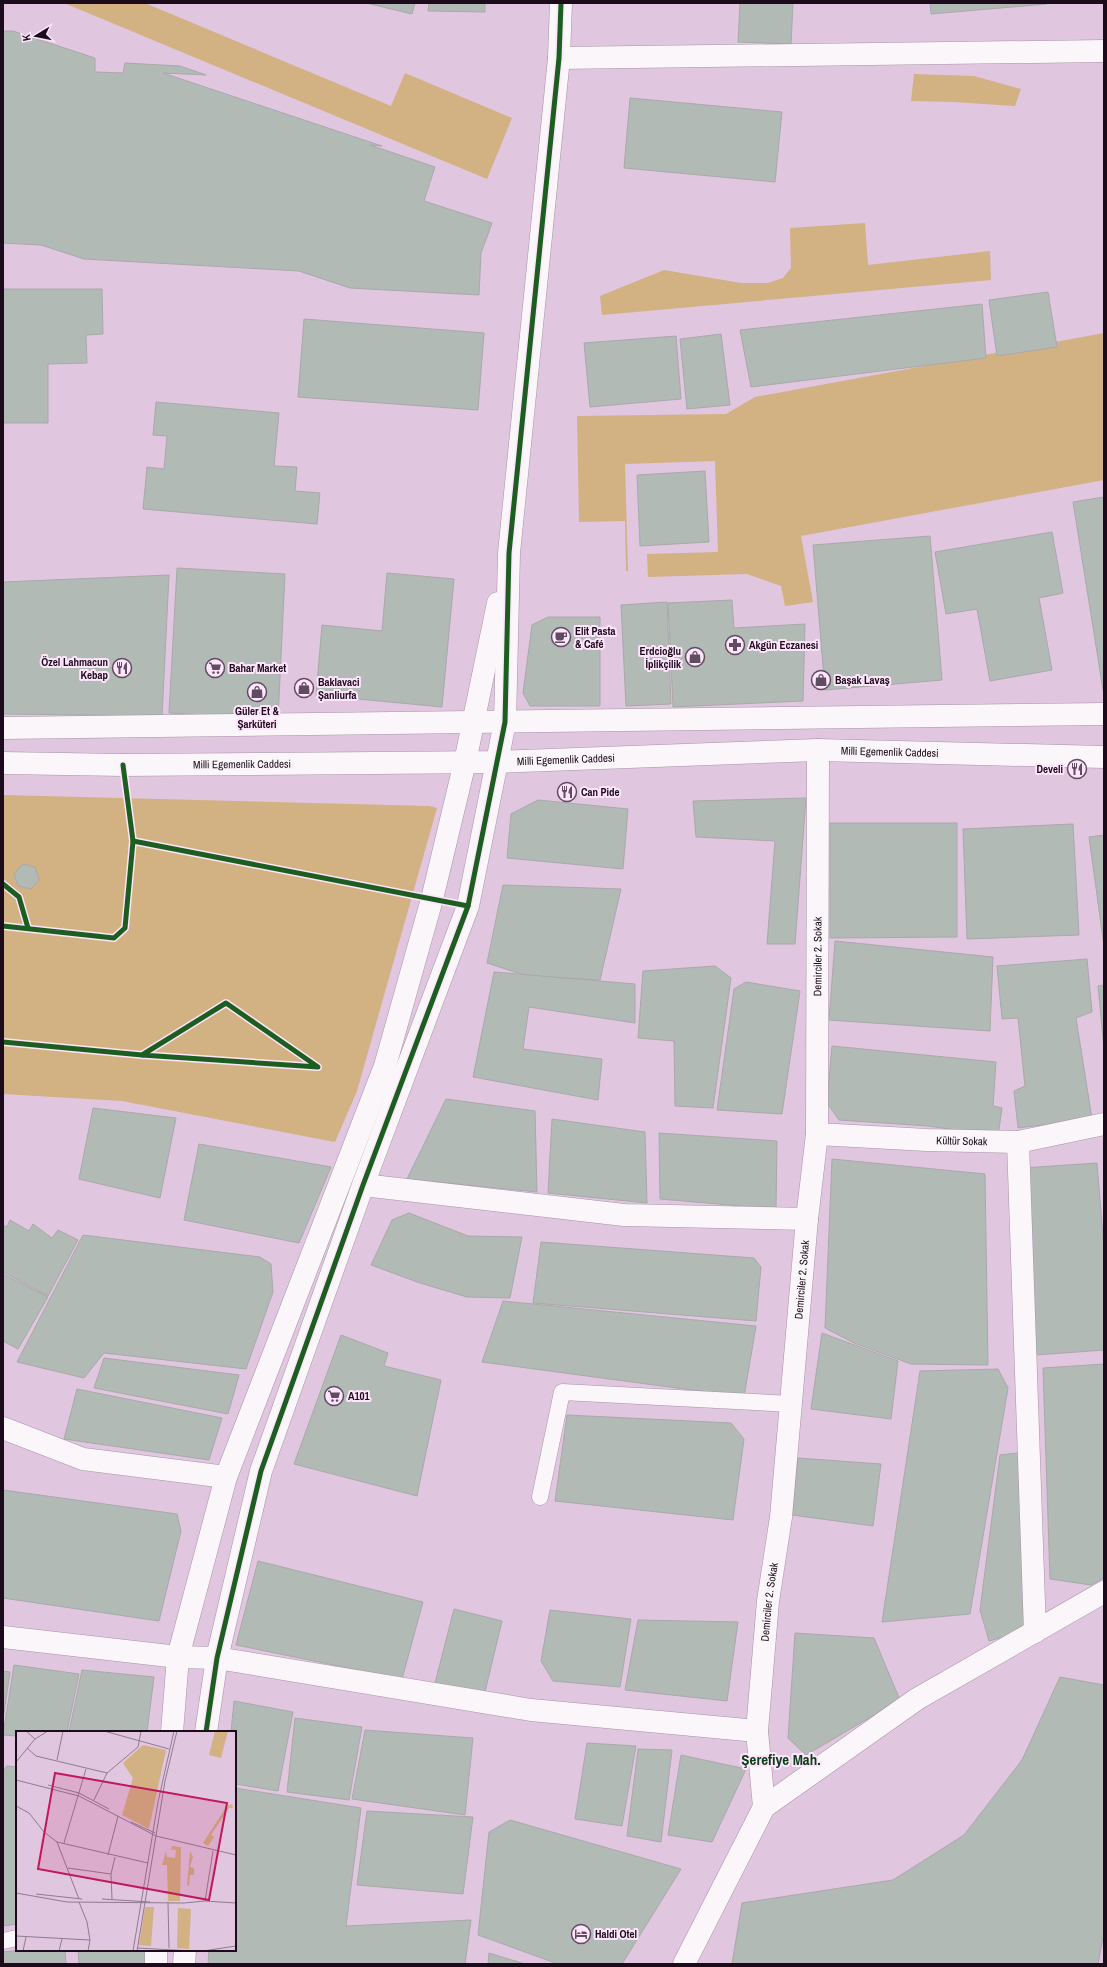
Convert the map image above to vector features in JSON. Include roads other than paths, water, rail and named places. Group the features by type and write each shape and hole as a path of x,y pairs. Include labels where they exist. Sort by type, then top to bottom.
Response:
{"street":[{"path":"206,1731 217,1658 261,1470 363,1185 468,906 505,722 509,553 559,58 561,3"},
{"path":"559,58 1104,51"},
{"path":"172,1731 178,1657 226,1477 386,1066 432,899 465,762 472,722 509,553"},
{"path":"3,728 1104,714"},
{"name":"Milli Egemenlik Caddesi","path":"3,763 123,765 497,762 818,750 1104,757"},
{"name":"Demirciler 2. Sokak","path":"764,1807 758,1731 768,1601 781,1517 807,1219 818,1134 818,750"},
{"name":"Kültür Sokak","path":"818,1134 927,1140 1018,1142 1104,1124"},
{"path":"1018,1142 1035,1632"},
{"path":"363,1185 624,1215 807,1219"},
{"path":"3,1428 83,1459 226,1477"},
{"path":"684,1964 764,1807 916,1699 1104,1592"},
{"path":"3,1637 178,1657 217,1658 532,1710 758,1731"},
{"path":"156,1951 156,1964"},
{"path":"184,1964 185,1951"}],"lane":[{"path":"540,1497 562,1392 791,1404"},
{"path":"3,1940 16,1938"}],"place":[{"name":"Elit Pasta & Café","path":"561,637"},
{"name":"Akgün Eczanesi","path":"735,645"},
{"name":"Erdcioğlu İplikçilik","path":"695,657"},
{"name":"Özel Lahmacun Kebap","path":"122,668"},
{"name":"Bahar Market","path":"215,668"},
{"name":"Başak Lavaş","path":"821,680"},
{"name":"Baklavaci Şanliurfa","path":"304,688"},
{"name":"Güler Et & Şarküteri","path":"257,692"},
{"name":"Develi","path":"1077,769"},
{"name":"Can Pide","path":"567,792"},
{"name":"A101","path":"334,1396"},
{"name":"Haldi Otel","path":"581,1934"}],"district":[{"name":"Şerefiye Mah.","path":"781,1760"}]}
